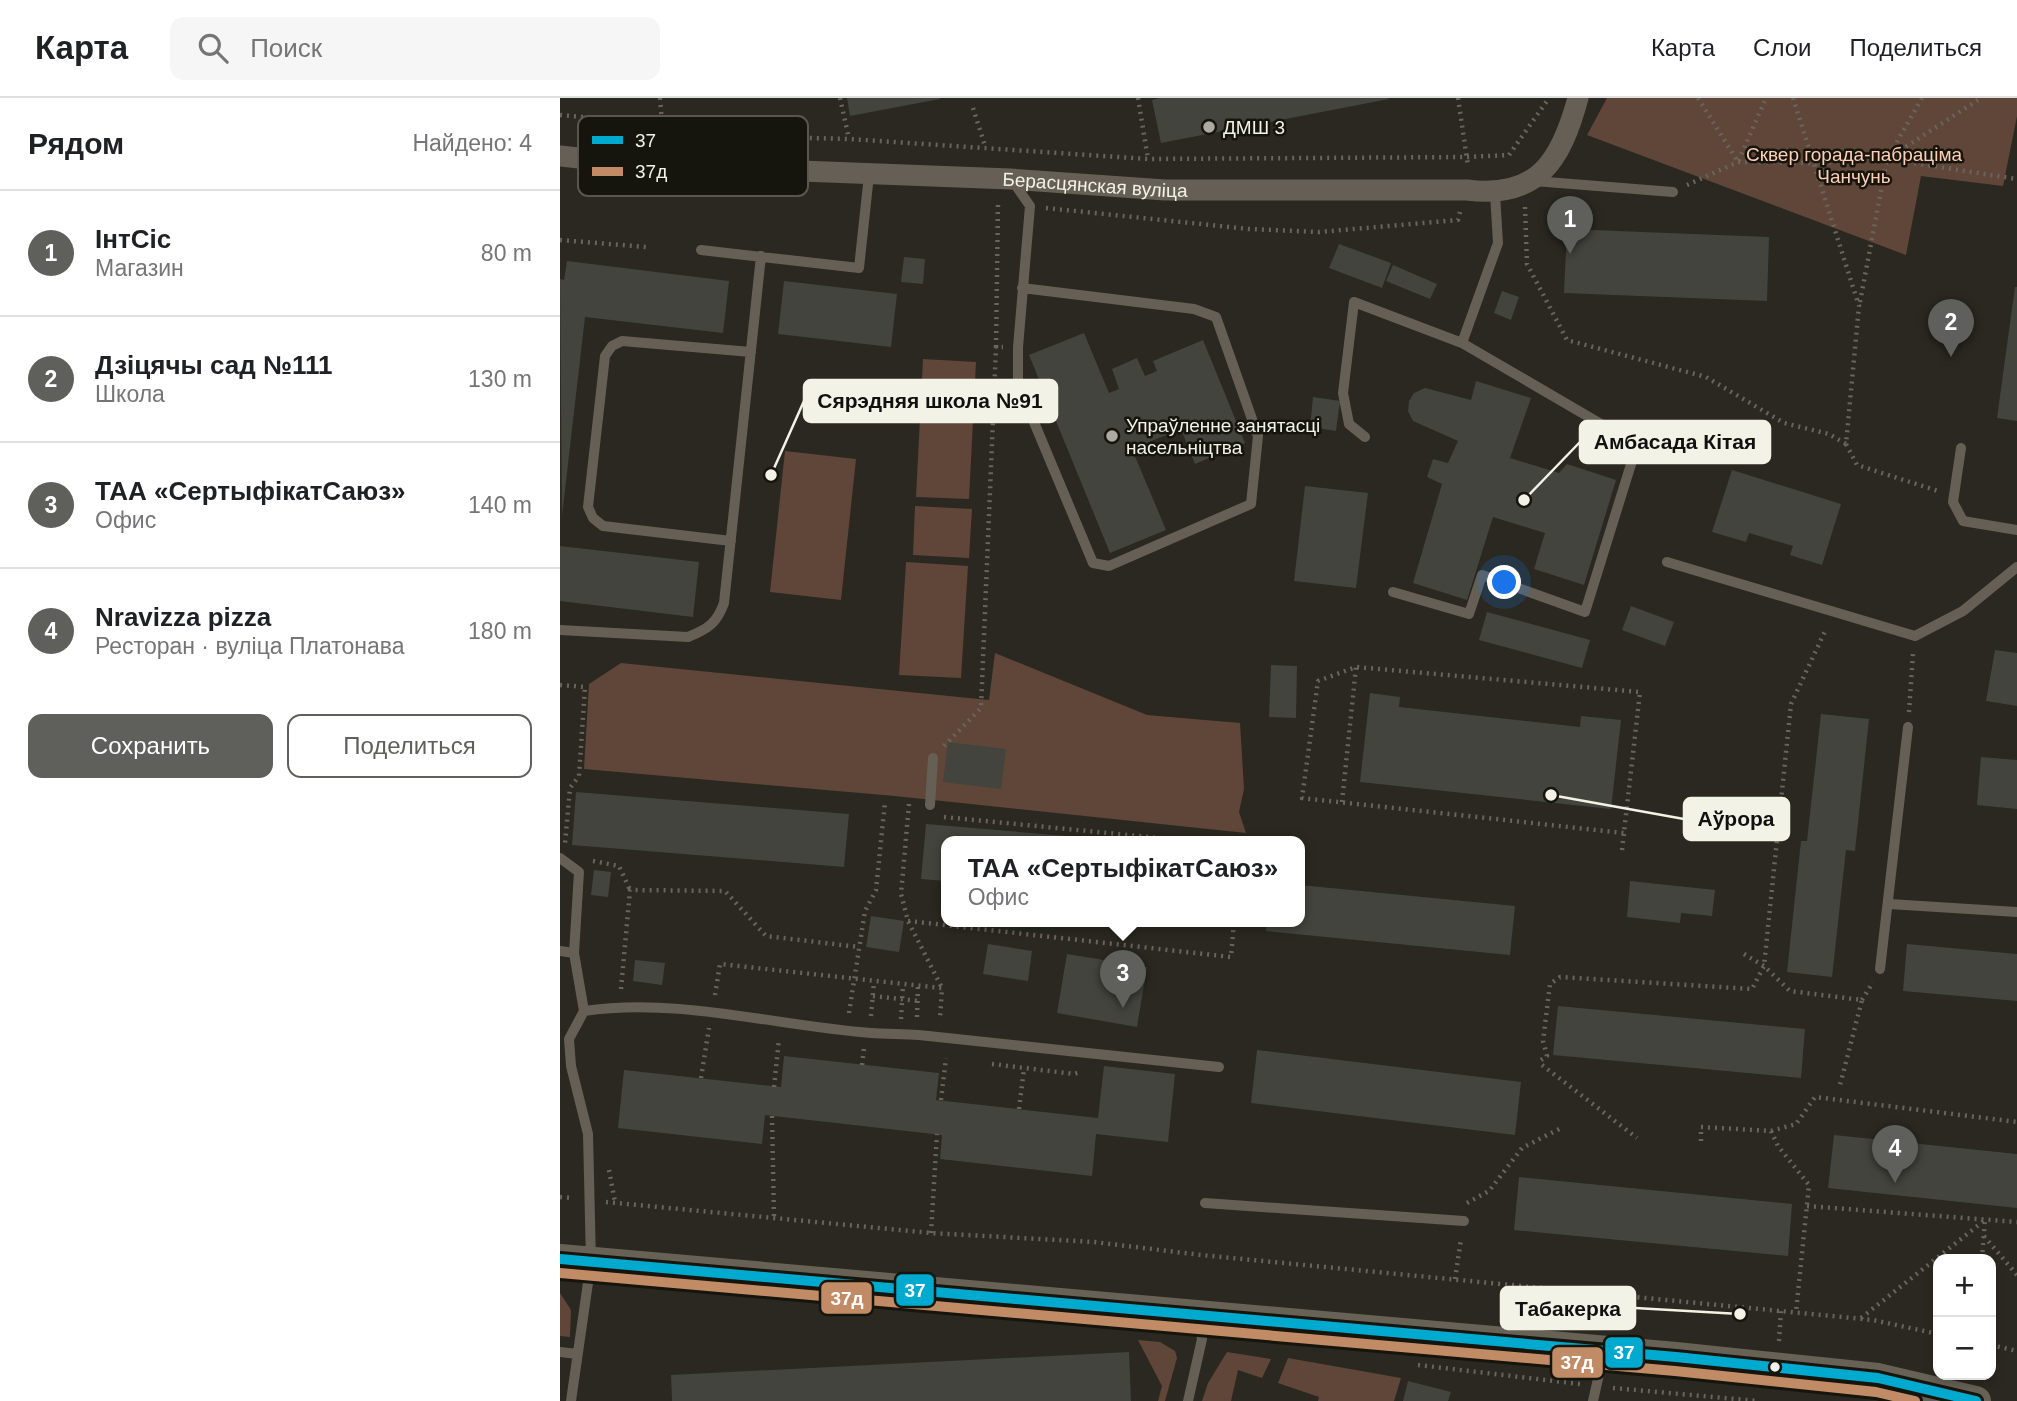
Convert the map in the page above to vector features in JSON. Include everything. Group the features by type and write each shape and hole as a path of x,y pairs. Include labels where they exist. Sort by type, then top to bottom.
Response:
{"main road":[{"path":"560,1259 1605,1349 1878,1378 1976,1401"}],"street":[{"path":"1529,182 1553,160 1567,132 1578,98"},
{"name":"Берасцянская вуліца","path":"560,156 578,158"},
{"name":"Берасцянская вуліца","path":"808,172 1010,179 1165,190 1467,190 1495,194 1529,182"}],"lane":[{"path":"701,250 859,268 869,175"},
{"path":"1010,179 1030,206 1022,288 1018,347 1018,384 1093,563 1109,566 1251,504 1258,436 1216,317 1194,309 1022,288"},
{"path":"1529,182 1673,192"},
{"path":"1462,342 1498,243 1495,194"},
{"path":"560,630 688,637 707,630 718,621 724,603 761,256"},
{"path":"1365,437 1349,424 1343,393 1354,302 1462,342 1637,445 1585,612 1482,575 1469,614 1393,592"},
{"path":"731,541 603,526 593,518 588,507 605,356 612,346 622,341 751,352"},
{"path":"1961,448 1953,502 1962,520 2017,530"},
{"path":"1667,562 1915,636 1963,611 2017,567"},
{"path":"1880,969 1908,727"},
{"path":"930,805 933,758"},
{"path":"560,858 579,872 574,953 584,1012 569,1039 566,1065 588,1134 587,1200 591,1262 571,1401"},
{"path":"1889,904 2017,912"},
{"path":"560,951 574,953"},
{"path":"584,1012 620,1006 1219,1068"},
{"path":"1205,1203 1464,1221"},
{"path":"1188,1401 1202,1339 1197,1314"},
{"path":"1593,1401 1605,1349"},
{"path":"560,1352 578,1354"}],"path":[{"path":"660,98 662,116"},
{"path":"840,98 849,139"},
{"path":"1138,98 1148,159"},
{"path":"1458,98 1468,158"},
{"path":"808,138 985,146 1148,159 1468,158 1509,155 1549,98"},
{"path":"1699,98 1738,162"},
{"path":"1738,162 1766,98"},
{"path":"1793,98 1859,306"},
{"path":"1846,444 1859,306 1887,159 1922,98"},
{"path":"1887,159 1981,98"},
{"path":"973,107 985,146"},
{"path":"560,115 578,116"},
{"path":"1673,192 1738,162 1813,163 1887,159 2017,179"},
{"path":"1529,182 1527,264 1567,340 1706,377 1784,423 1829,433 1846,444 1857,466 1941,492 1953,502"},
{"path":"933,758 981,708 996,347 998,203"},
{"path":"560,240 646,247"},
{"path":"996,347 1018,347"},
{"path":"1908,727 1915,636"},
{"path":"1637,1138 1541,1063 1547,1056 1542,1041 1550,984 1560,977 1752,989 1764,967 1791,704 1816,648"},
{"path":"1342,802 1356,667"},
{"path":"1622,850 1624,833 1640,692 1356,667 1318,681 1302,798 1624,833"},
{"path":"560,685 584,687 579,776 570,788 565,844 569,849"},
{"path":"878,1049 845,1045 864,911 876,890 885,802"},
{"path":"908,804 901,894 908,921 942,988 938,1037"},
{"path":"908,814 922,815"},
{"path":"936,816 1139,836"},
{"path":"589,860 619,866 630,890 620,1006"},
{"path":"630,890 725,891 766,936 859,947"},
{"path":"908,921 941,925"},
{"path":"962,927 1238,958"},
{"path":"1231,957 1234,927"},
{"path":"1744,954 1764,967 1790,991 1862,1000 1840,1085"},
{"path":"720,964 942,988"},
{"path":"871,1033 874,982"},
{"path":"900,1033 903,985"},
{"path":"918,986 919,1035"},
{"path":"873,996 918,1001"},
{"path":"774,1087 782,1021"},
{"path":"696,1026 721,1029"},
{"path":"701,1078 709,1028"},
{"path":"768,1035 793,1038"},
{"path":"862,1065 864,1048"},
{"path":"932,1056 959,1060"},
{"path":"941,1100 946,1058"},
{"path":"985,1063 1074,1074 1087,1069"},
{"path":"1019,1109 1024,1068"},
{"path":"1701,1141 1701,1127 1771,1131 1796,1124 1815,1097 2017,1122"},
{"path":"772,1116 774,1217"},
{"path":"1455,1279 1467,1204 1489,1191 1522,1148 1563,1127"},
{"path":"1771,1131 1778,1146 1809,1185 1796,1312"},
{"path":"931,1233 937,1134"},
{"path":"609,1167 615,1202"},
{"path":"560,1197 931,1233 1094,1242 1861,1318 1933,1333"},
{"path":"1807,1206 2017,1222"},
{"path":"1982,1254 1986,1219"},
{"path":"1861,1318 1986,1219"},
{"path":"1984,1236 2017,1275"},
{"path":"1996,1346 2017,1351"}],"green space":[{"name":"Сквер горада-пабраціма Чанчунь","path":"1607,98 2017,98 2017,116 2003,186 1921,176 1906,255 1587,135"},
{"path":"923,359 976,362 969,499 916,497"},
{"path":"785,451 856,459 841,600 770,592"},
{"path":"915,506 972,509 969,558 913,555"},
{"path":"906,562 968,566 961,678 899,675"},
{"path":"995,653 1147,715 1240,723 1244,789 1239,812 1246,833 895,796 584,769 589,684 621,663 989,700"},
{"path":"560,1293 571,1310 570,1337 560,1336"},
{"path":"1138,1340 1160,1342 1175,1351 1177,1358 1165,1401 1158,1401 1162,1386"},
{"path":"1227,1352 1271,1359 1262,1378 1238,1370 1231,1401 1202,1401 1208,1383"},
{"path":"1288,1358 1401,1378 1394,1401 1318,1401 1319,1397 1278,1383"}],"building":[{"path":"847,98 940,98 940,99 850,116"},
{"path":"1389,99 1161,143 1152,100"},
{"path":"1567,229 1769,237 1767,301 1564,293"},
{"path":"1339,244 1391,263 1382,288 1329,268"},
{"path":"904,257 925,259 923,284 901,282"},
{"path":"567,261 729,281 723,333 585,317 562,516 560,279 564,280"},
{"path":"1393,265 1437,284 1430,299 1386,281"},
{"path":"784,281 897,294 891,347 778,334"},
{"path":"2017,287 2017,421 1997,418"},
{"path":"1502,291 1519,297 1511,320 1494,313"},
{"name":"Упраўленне занятасці насельніцтва","path":"1084,333 1109,393 1119,389 1112,369 1137,358 1145,376 1157,371 1153,361 1203,340 1245,443 1195,464 1181,429 1132,449 1166,530 1110,553 1029,355"},
{"path":"1476,381 1531,398 1510,458 1559,473 1567,464 1616,480 1584,585 1534,569 1545,533 1493,517 1467,600 1413,583 1442,484 1427,477 1433,459 1448,463 1458,441 1413,421 1408,411 1409,401 1414,393 1425,388 1471,400"},
{"path":"1313,397 1340,401 1336,431 1310,427"},
{"path":"1732,470 1841,504 1822,565 1790,555 1793,546 1749,533 1746,542 1712,532"},
{"path":"1305,486 1368,493 1356,588 1294,581"},
{"path":"560,546 699,562 693,617 560,601"},
{"path":"1631,606 1674,622 1665,646 1622,630"},
{"path":"1487,612 1590,640 1582,668 1479,640"},
{"path":"1995,650 2017,653 2017,706 1986,701"},
{"path":"1271,665 1297,666 1296,718 1269,717"},
{"path":"1370,693 1400,697 1399,707 1580,727 1581,716 1621,720 1611,809 1360,782"},
{"path":"1821,714 1869,719 1855,851 1846,850 1832,977 1787,972 1801,841 1807,841"},
{"path":"948,742 1006,749 1001,789 943,782"},
{"path":"1981,757 2017,760 2017,809 1977,805"},
{"path":"576,792 849,814 844,867 572,845"},
{"path":"926,824 1067,836 941,836 941,881 921,879"},
{"path":"594,870 611,872 608,897 591,895"},
{"path":"1630,881 1715,890 1712,916 1681,913 1680,923 1627,917"},
{"path":"1305,885 1515,906 1510,955 1266,931 1266,927 1305,927"},
{"path":"871,916 904,921 899,952 866,947"},
{"path":"988,944 1032,951 1028,981 983,974"},
{"path":"1907,944 2017,954 2017,1001 1903,991"},
{"path":"1067,954 1147,967 1137,1027 1057,1013"},
{"path":"635,960 665,963 662,985 633,981"},
{"path":"1558,1006 1805,1029 1801,1078 1553,1055"},
{"path":"1257,1050 1521,1082 1515,1135 1251,1103"},
{"path":"784,1056 939,1073 936,1100 1098,1118 1104,1066 1175,1074 1168,1142 1096,1134 1092,1176 940,1159 942,1135 765,1115 762,1144 618,1128 624,1070 781,1087"},
{"path":"1834,1135 2017,1154 2017,1208 1828,1188"},
{"path":"1519,1177 1792,1204 1788,1256 1514,1230"},
{"path":"1129,1352 1131,1401 672,1401 671,1375"},
{"path":"1408,1381 1451,1392 1448,1401 1403,1401"}],"transit line":[{"name":"37","path":"560,1259 1676,1357 1878,1378 1976,1401"},
{"name":"37д","path":"560,1273 1675,1371 1876,1392 1915,1401"}],"place":[{"name":"ДМШ 3","path":"1209,127"},
{"name":"ІнтСіс","path":"1570,254"},
{"name":"Дзіцячы сад №111","path":"1951,357"},
{"name":"Упраўленне занятасці насельніцтва","path":"1112,436"},
{"name":"Сярэдняя школа №91","path":"771,475"},
{"name":"Амбасада Кітая","path":"1524,500"},
{"name":"Аўрора","path":"1551,795"},
{"name":"ТАА «СертыфікатСаюз»","path":"1123,1008"},
{"name":"Nravizza pizza","path":"1895,1183"},
{"name":"Табакерка","path":"1740,1314"}]}
